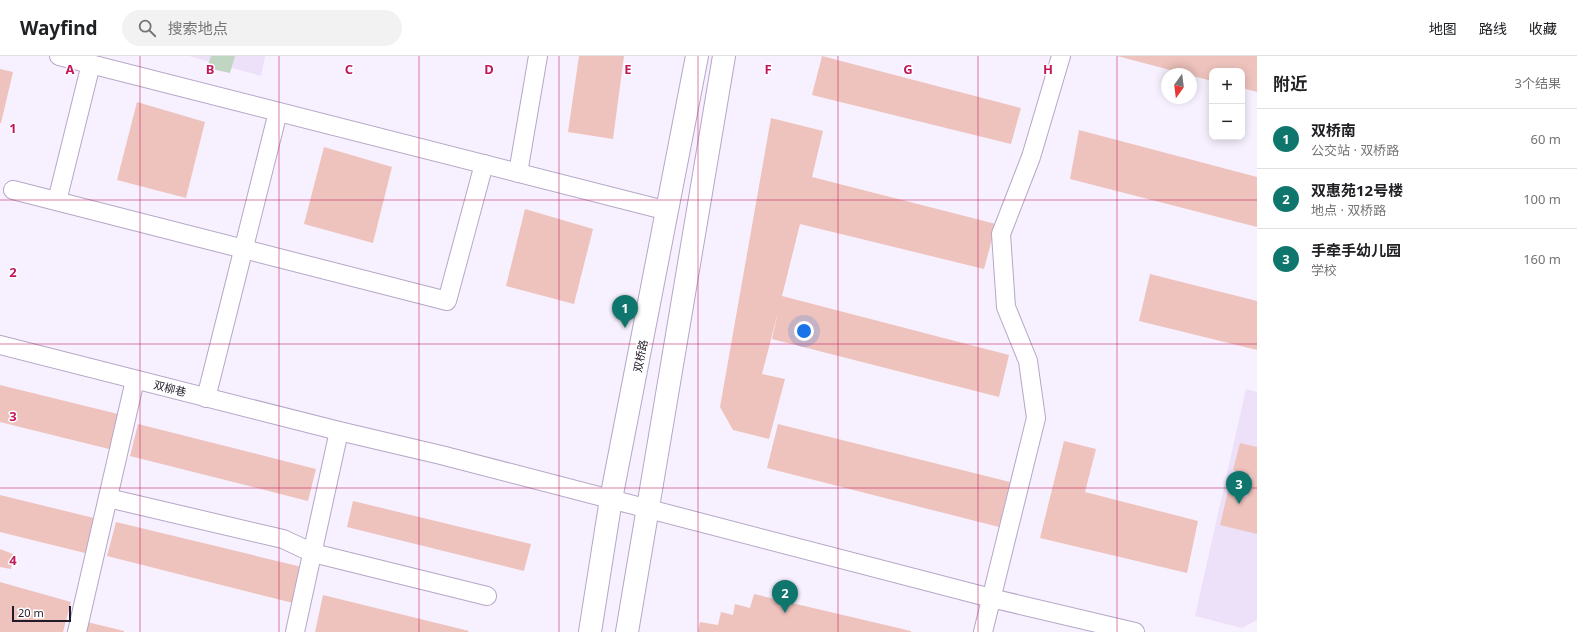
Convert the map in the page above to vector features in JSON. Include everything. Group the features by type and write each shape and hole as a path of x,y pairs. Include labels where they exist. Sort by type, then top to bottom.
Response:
{"main road":[{"name":"双桥路","path":"590,632 612,499 697,56"},
{"path":"626,632 724,56"}],"street":[{"path":"59,56 668,211"},
{"path":"518,173 538,56"},
{"path":"983,632 1036,418 1028,361 1006,307 1001,234 1031,158 1061,56"},
{"path":"56,201 91,64"},
{"path":"206,398 278,112"},
{"path":"13,190 447,301 484,164"},
{"name":"双柳巷","path":"0,345 206,398 441,455 991,598 1135,632"},
{"path":"77,632 135,380"},
{"path":"295,632 340,431"},
{"path":"108,498 283,539 313,553 487,596"}],"shaded area":[{"path":"189,56 265,56 261,76"},
{"path":"1246,389 1257,392 1257,620 1242,628 1195,616"}],"green space":[{"path":"211,56 235,56 230,73 207,68"}],"building":[{"path":"579,56 624,56 613,139 568,132"},
{"path":"822,56 1021,108 1011,144 812,95"},
{"path":"1117,56 1257,56 1257,92 1245,89 1245,68 1209,68 1209,80 1197,77 1197,68 1163,68"},
{"path":"0,69 13,72 1,123 0,123"},
{"path":"137,102 205,122 186,198 117,180"},
{"path":"771,118 823,131 812,177 996,224 984,269 800,224 782,296 1009,355 999,397 772,339 778,312 762,374 785,379 769,439 733,430 720,407"},
{"path":"1079,130 1257,177 1257,227 1070,179"},
{"path":"324,147 392,167 373,243 304,224"},
{"path":"525,209 593,229 574,304 506,286"},
{"path":"1150,274 1257,301 1257,350 1139,321"},
{"path":"0,385 122,415 113,450 0,422"},
{"path":"138,424 316,469 308,501 130,456"},
{"path":"778,424 1010,482 999,527 767,468"},
{"path":"1064,441 1096,449 1085,492 1198,521 1187,573 1040,538"},
{"path":"1240,443 1257,447 1257,534 1220,525 1228,491 1247,497 1252,476 1233,470"},
{"path":"0,495 98,519 89,554 0,532"},
{"path":"353,501 531,544 524,571 347,527"},
{"path":"116,522 302,567 293,603 107,556"},
{"path":"0,549 13,554 11,569 0,567"},
{"path":"0,582 71,602 63,632 0,632"},
{"path":"754,594 911,632 698,632 700,622 718,625 721,612 733,615 735,604 750,608"},
{"path":"323,595 469,631 315,632"},
{"path":"87,622 124,631 124,632 85,632"}],"place":[{"name":"双桥南","path":"625,328"},
{"name":"手牵手幼儿园","path":"1239,504"},
{"name":"双惠苑12号楼","path":"785,613"}]}
